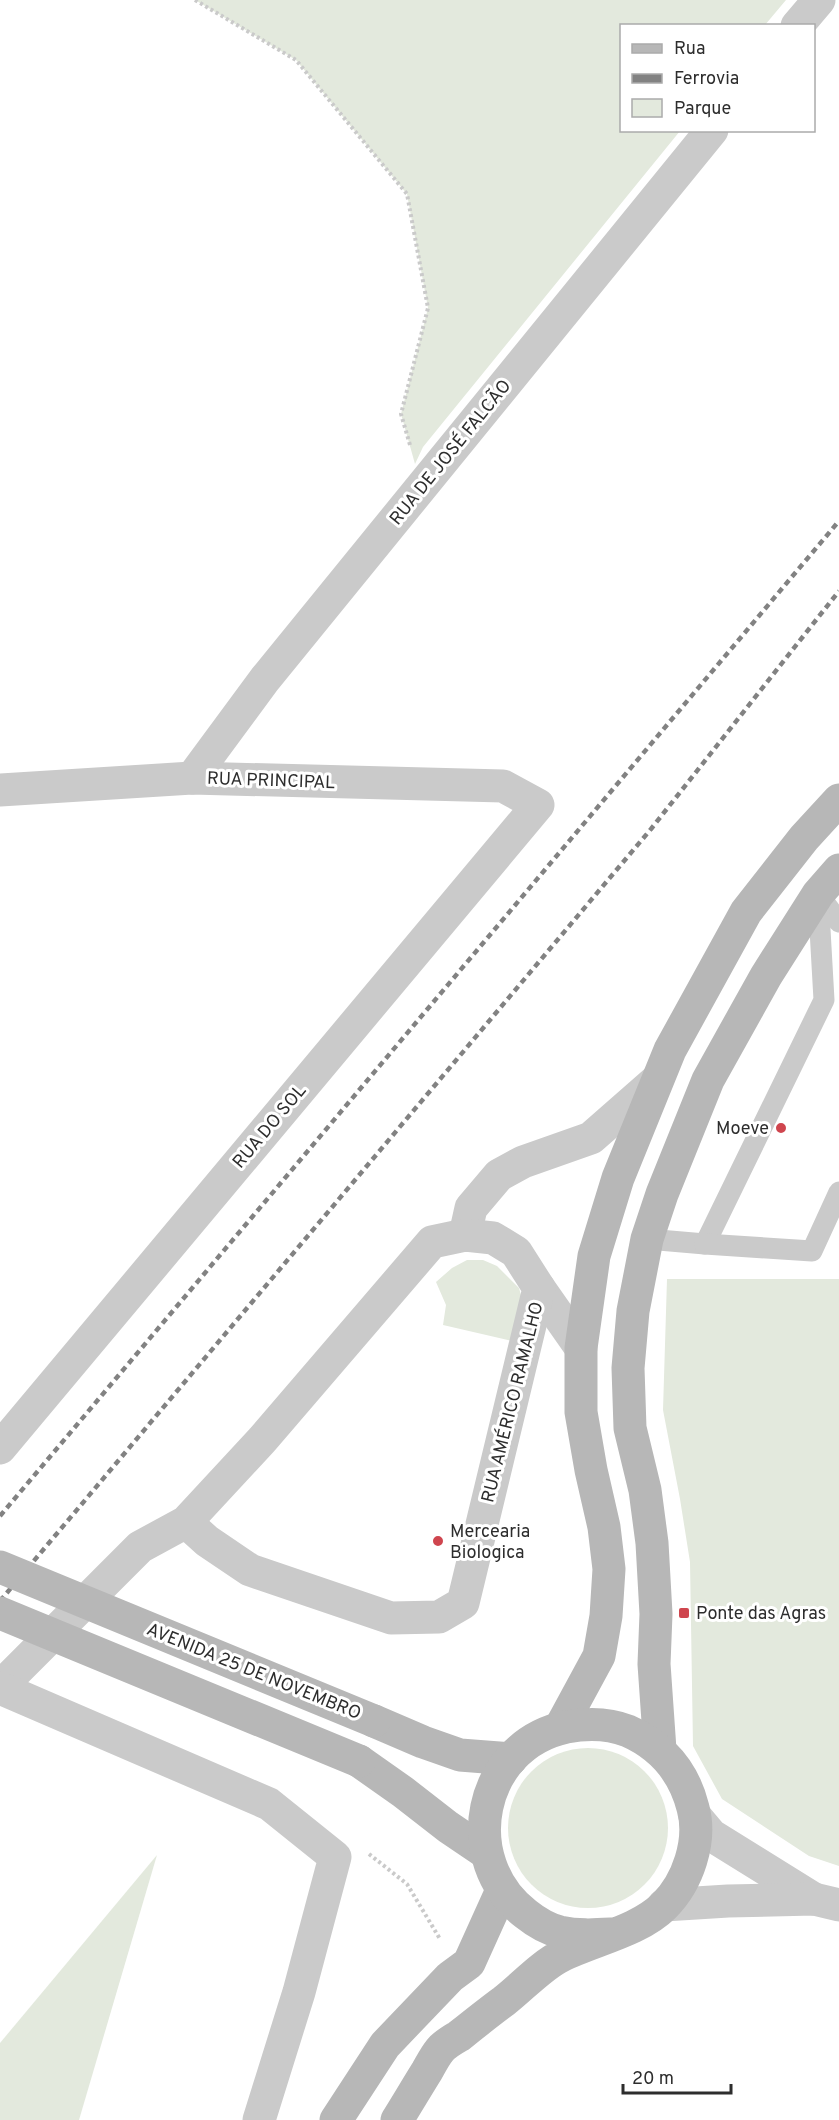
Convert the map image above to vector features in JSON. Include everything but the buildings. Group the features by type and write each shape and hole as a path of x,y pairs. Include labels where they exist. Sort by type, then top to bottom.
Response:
{"main road":[{"path":"560,1728 598,1656 606,1616 609,1569 604,1527 581,1412 581,1348 594,1256 618,1178 670,1050 746,912 804,838 839,800"},
{"path":"660,1750 654,1664 656,1614 652,1543 645,1490 630,1428 628,1368 633,1311 647,1239 662,1194 708,1080 766,976 829,882"},
{"name":"AVENIDA 25 DE NOVEMBRO","path":"0,1567 423,1742 460,1755 511,1759"},
{"path":"0,1613 359,1761 485,1852"},
{"path":"397,2120 440,2049 558,1957 640,1923 664,1905 686,1876 696,1841 695,1816 689,1791 677,1769 660,1750 643,1738 623,1730 603,1724 581,1724 560,1728 525,1745 511,1759 496,1780 486,1804 483,1830 485,1852 502,1890 515,1905 535,1921 558,1932 583,1936 612,1934"},
{"path":"336,2120 385,2045 450,1977 469,1963 502,1890"}],"street":[{"path":"799,24 819,0"},
{"name":"RUA DE JOSÉ FALCÃO","path":"192,778 265,679 710,132"},
{"name":"RUA PRINCIPAL","path":"0,790 192,778 503,786 538,805"},
{"name":"RUA DO SOL","path":"0,1448 538,805"},
{"path":"465,1235 471,1208 499,1174 523,1162 591,1138 656,1081"},
{"name":"RUA AMÉRICO RAMALHO","path":"0,1688 140,1547 186,1522 262,1440 432,1242 465,1235 493,1238 516,1252 581,1348"},
{"name":"RUA AMÉRICO RAMALHO","path":"186,1522 207,1541 250,1570 391,1618 439,1617 463,1603 539,1288"},
{"path":"0,1688 268,1804 335,1857 299,1992 259,2120"},
{"path":"695,1816 711,1835 827,1902"},
{"path":"664,1905 728,1901 827,1902"}],"lane":[{"path":"829,882 839,922"},
{"path":"705,1244 824,1000 829,882"},
{"path":"647,1239 812,1251 839,1192"}],"path":[{"path":"195,0 296,60 407,194 428,308 401,414 415,464 426,481"},
{"path":"335,1857 356,1842 406,1884 446,1949 469,1963"}],"green space":[{"path":"195,0 786,0 766,24 620,24 620,132 679,132 423,447 415,464 401,414 428,308 407,194 296,60"},
{"path":"467,1260 483,1260 497,1266 519,1288 524,1306 512,1341 443,1325 446,1305 436,1282 452,1268"},
{"path":"667,1279 839,1279 839,1866 809,1856 722,1799 693,1746 690,1562 663,1410"},
{"path":"588,1748 619,1754 644,1772 662,1797 668,1828 662,1859 644,1884 619,1902 588,1908 557,1902 532,1884 514,1859 508,1828 514,1797 532,1772 557,1754"},
{"path":"157,1855 79,2120 0,2120 0,2043"}],"railway":[{"path":"0,1516 839,521"},
{"path":"0,1601 651,829 839,591"}],"place":[{"name":"Moeve","path":"781,1128"},
{"name":"Mercearia Biologica","path":"438,1541"},
{"name":"Ponte das Agras","path":"684,1613"}]}
